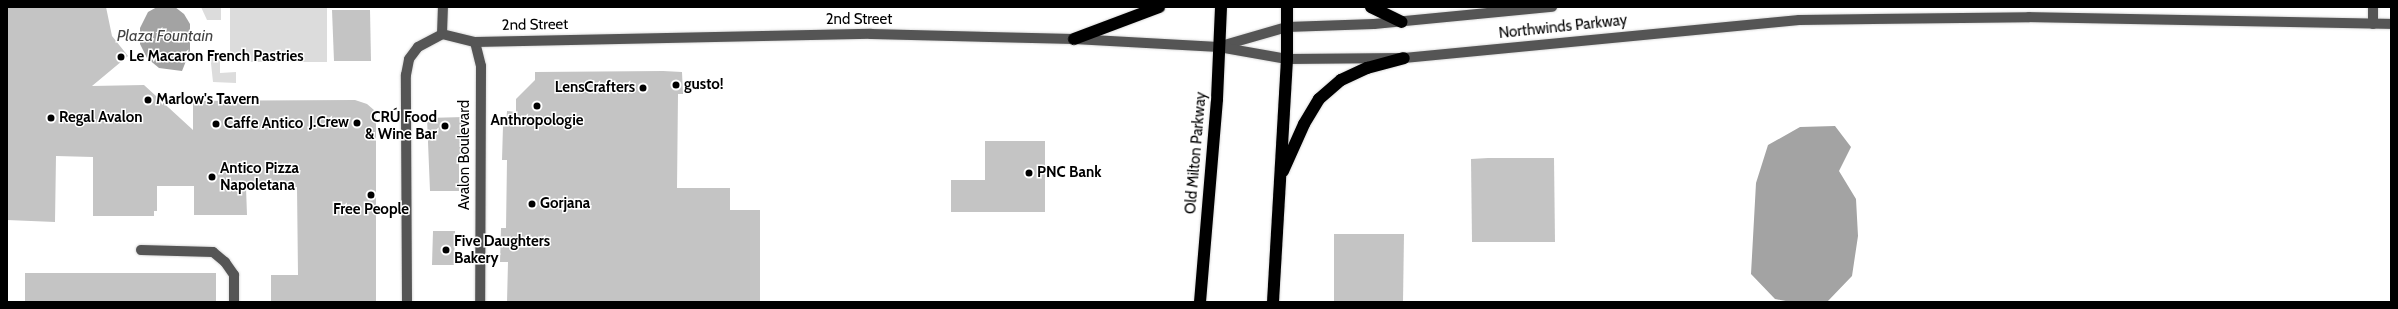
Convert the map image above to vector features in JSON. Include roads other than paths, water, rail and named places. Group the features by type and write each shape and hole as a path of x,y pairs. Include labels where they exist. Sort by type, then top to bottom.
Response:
{"highway":[{"path":"1074,38 1159,7"},
{"name":"Old Milton Parkway","path":"1200,302 1221,7"},
{"path":"1273,302 1287,59 1288,7"},
{"path":"1371,7 1402,22"},
{"path":"1280,180 1304,124 1319,99 1341,80 1367,68 1404,58"}],"street":[{"path":"442,34 443,7"},
{"name":"Northwinds Parkway","path":"1219,47 1287,27 1402,22 1552,7"},
{"path":"2373,7 2373,24"},
{"name":"Northwinds Parkway","path":"1219,47 1287,59 1404,58 1799,20 2029,17 2391,24"},
{"path":"408,302 406,75 409,60 418,47 442,34 474,42"},
{"name":"2nd Street","path":"474,42 871,34 1074,38 1219,47"},
{"name":"Avalon Boulevard","path":"474,42 481,66 480,302"},
{"path":"141,250 213,252 225,262 234,275 234,302"}],"water":[{"name":"Plaza Fountain","path":"157,7 175,7 184,14 190,24 190,51 182,71 159,68 147,58 140,44 140,28 148,12"},
{"path":"1835,126 1851,147 1839,171 1856,199 1858,236 1852,276 1827,302 1791,302 1775,299 1751,274 1756,183 1768,145 1800,127"}],"place":[{"name":"Le Macaron French Pastries","path":"121,57"},
{"name":"gusto!","path":"676,85"},
{"name":"LensCrafters","path":"643,88"},
{"name":"Marlow's Tavern","path":"148,100"},
{"name":"Anthropologie","path":"537,106"},
{"name":"Regal Avalon","path":"51,118"},
{"name":"J.Crew","path":"357,123"},
{"name":"Caffe Antico","path":"216,124"},
{"name":"CRÚ Food & Wine Bar","path":"445,126"},
{"name":"PNC Bank","path":"1029,173"},
{"name":"Antico Pizza Napoletana","path":"212,177"},
{"name":"Free People","path":"371,195"},
{"name":"Gorjana","path":"532,204"},
{"name":"Five Daughters Bakery","path":"446,250"}]}
